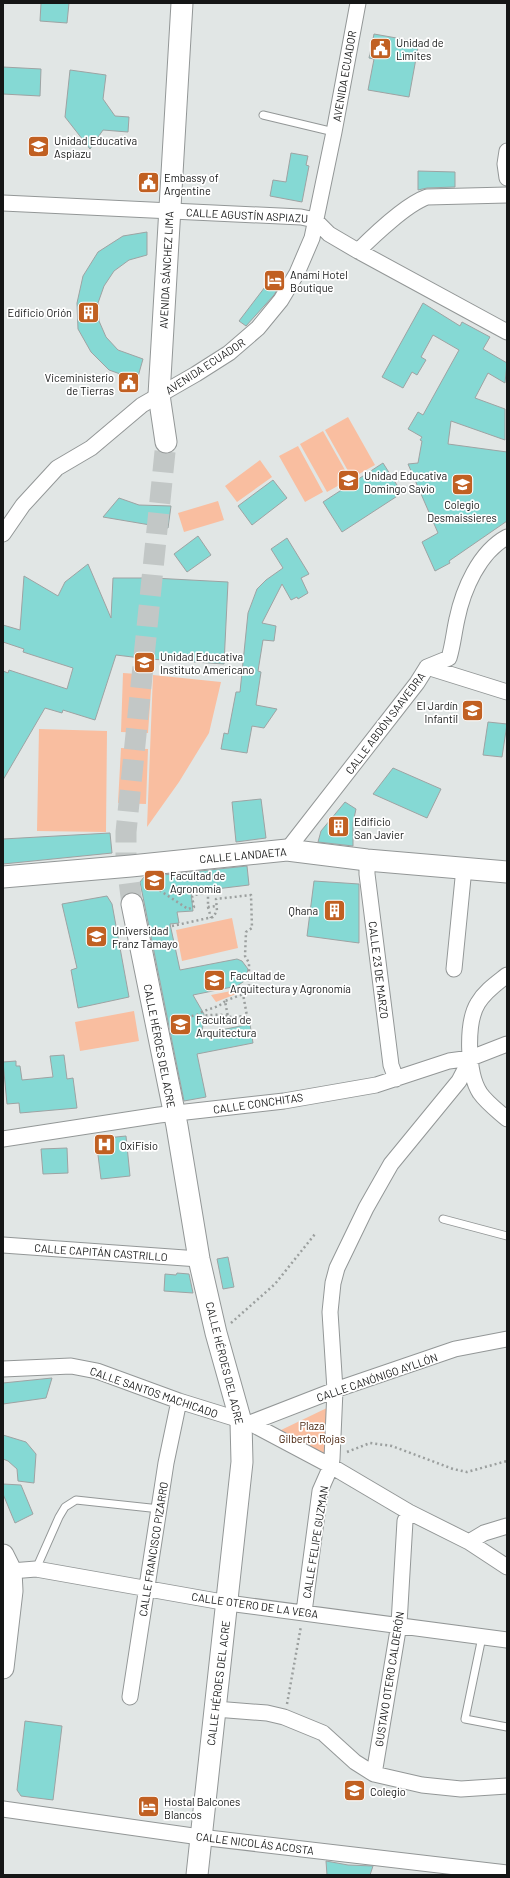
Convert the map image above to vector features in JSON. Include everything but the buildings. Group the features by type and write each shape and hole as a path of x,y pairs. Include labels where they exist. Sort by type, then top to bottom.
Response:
{"main road":[{"name":"AVENIDA SÁNCHEZ LIMA","path":"166,442 159,395 182,3"},
{"name":"CALLE LANDAETA","path":"3,877 287,850 367,860 507,872"},
{"name":"CALLE HÉROES DEL ACRE","path":"132,904 174,1114 199,1259 216,1333 246,1422 228,1602 200,1837 197,1875"},
{"path":"3,1668 12,1591 6,1565"}],"street":[{"name":"AVENIDA ECUADOR","path":"3,534 23,506 57,468 91,448 142,405 229,353 258,328 281,300 297,273 312,238 334,132 358,3"},
{"path":"507,151 505,164 507,178"},
{"path":"358,251 407,208 421,199 427,197 507,195"},
{"name":"CALLE AGUSTÍN ASPIAZU","path":"3,203 301,217 315,220 329,234 358,251 507,332"},
{"name":"CALLE ABDÓN SAAVEDRA","path":"287,850 418,683 427,667 449,658 460,606 476,569 488,553 507,537"},
{"path":"427,667 507,692"},
{"name":"CALLE 23 DE MARZO","path":"367,860 367,874 391,1065 396,1078"},
{"path":"454,969 464,868"},
{"path":"507,975 490,988 478,1003 471,1024 471,1058 473,1075 480,1092 507,1118"},
{"name":"CALLE CONCHITAS","path":"3,1139 174,1114 284,1101 376,1085 449,1061 471,1058 507,1044"},
{"name":"CALLE FELIPE GUZMAN","path":"304,1612 320,1491 331,1463 335,1390 330,1312 333,1283 340,1262 366,1208 391,1164 459,1081 471,1058"},
{"name":"CALLE CAPITÁN CASTRILLO","path":"3,1245 199,1259"},
{"name":"CALLE CANÓNIGO AYLLÓN","path":"246,1422 455,1349 507,1339"},
{"name":"CALLE SANTOS MACHICADO","path":"3,1369 71,1366 97,1371 179,1401 246,1422 331,1463 409,1512 469,1542 507,1567"},
{"name":"CALLE FRANCISCO PIZARRO","path":"130,1697 166,1463 179,1401"},
{"name":"GUSTAVO OTERO CALDERÓN","path":"374,1774 399,1624 405,1521 409,1512"},
{"path":"469,1542 484,1533 507,1526"},
{"name":"CALLE OTERO DE LA VEGA","path":"6,1565 228,1602 399,1624 507,1640"},
{"path":"215,1709 267,1713 284,1717 323,1733 355,1762 374,1774 422,1785 461,1789 507,1786"},
{"name":"CALLE NICOLÁS ACOSTA","path":"3,1809 200,1837 507,1873"}],"lane":[{"path":"263,115 334,132"},
{"path":"443,1219 507,1236"},
{"path":"36,1569 59,1517 65,1507 76,1500 160,1509"},
{"path":"482,1637 465,1720 507,1727"}],"path":[{"path":"142,879 188,909 194,907 192,897 194,895 206,893 208,896 208,907 211,918"},
{"path":"172,926 211,918 217,911 216,899 251,895 252,928 246,932 245,948 245,956 249,963 249,987 243,994 225,1001 222,1005 202,1011 197,1015"},
{"path":"208,907 216,906"},
{"path":"168,1021 197,1015 204,1016 224,1014 228,1017 247,1016 243,994"},
{"path":"225,1001 228,1017"},
{"path":"216,1333 225,1328 275,1284 315,1234"},
{"path":"331,1463 357,1447 370,1443 392,1446 453,1469 467,1472 507,1461"},
{"name":"CALLE FELIPE GUZMAN","path":"284,1717 304,1612"}],"green space":[{"path":"348,417 375,465 352,478 325,430"},
{"path":"323,431 350,479 327,492 300,444"},
{"path":"298,446 323,492 305,502 279,456"},
{"path":"260,460 272,477 237,502 225,486"},
{"path":"218,501 224,520 184,532 178,513"},
{"path":"123,673 152,675 148,733 121,732"},
{"path":"153,675 221,682 209,733 179,782 147,827"},
{"path":"39,729 107,731 106,832 37,831"},
{"path":"121,748 148,749 146,804 118,803"},
{"path":"232,918 238,948 182,961 176,930"},
{"path":"246,988 246,990 216,1002 211,995"},
{"path":"134,1011 139,1041 80,1051 75,1022"},
{"name":"Plaza Gilberto Rojas","path":"331,1406 326,1456 279,1431"}],"tunnel":[{"path":"132,904 126,858 126,832 166,442"}],"place":[{"name":"Unidad de Lìmites","path":"380,48"},
{"name":"Unidad Educativa Aspiazu","path":"39,146"},
{"name":"Embassy of Argentine","path":"148,183"},
{"name":"Anami Hotel Boutique","path":"275,280"},
{"name":"Edificio Orión","path":"88,312"},
{"name":"Viceministerio de Tierras","path":"129,383"},
{"name":"Unidad Educativa Domingo Savio","path":"348,481"},
{"name":"Colegio Desmaissieres","path":"462,484"},
{"name":"Unidad Educativa Instituto Americano","path":"145,662"},
{"name":"El Jardín Infantil","path":"473,711"},
{"name":"Edificio San Javier","path":"338,827"},
{"name":"Facultad de Agronomía","path":"154,881"},
{"name":"Qhana","path":"334,910"},
{"name":"Universidad Franz Tamayo","path":"97,936"},
{"name":"Facultad de Arquitectura y Agronomía","path":"214,981"},
{"name":"Facultad de Arquitectura","path":"180,1025"},
{"name":"OxiFisio","path":"104,1145"},
{"name":"Colegio","path":"355,1791"},
{"name":"Hostal Balcones Blancos","path":"148,1807"}]}
